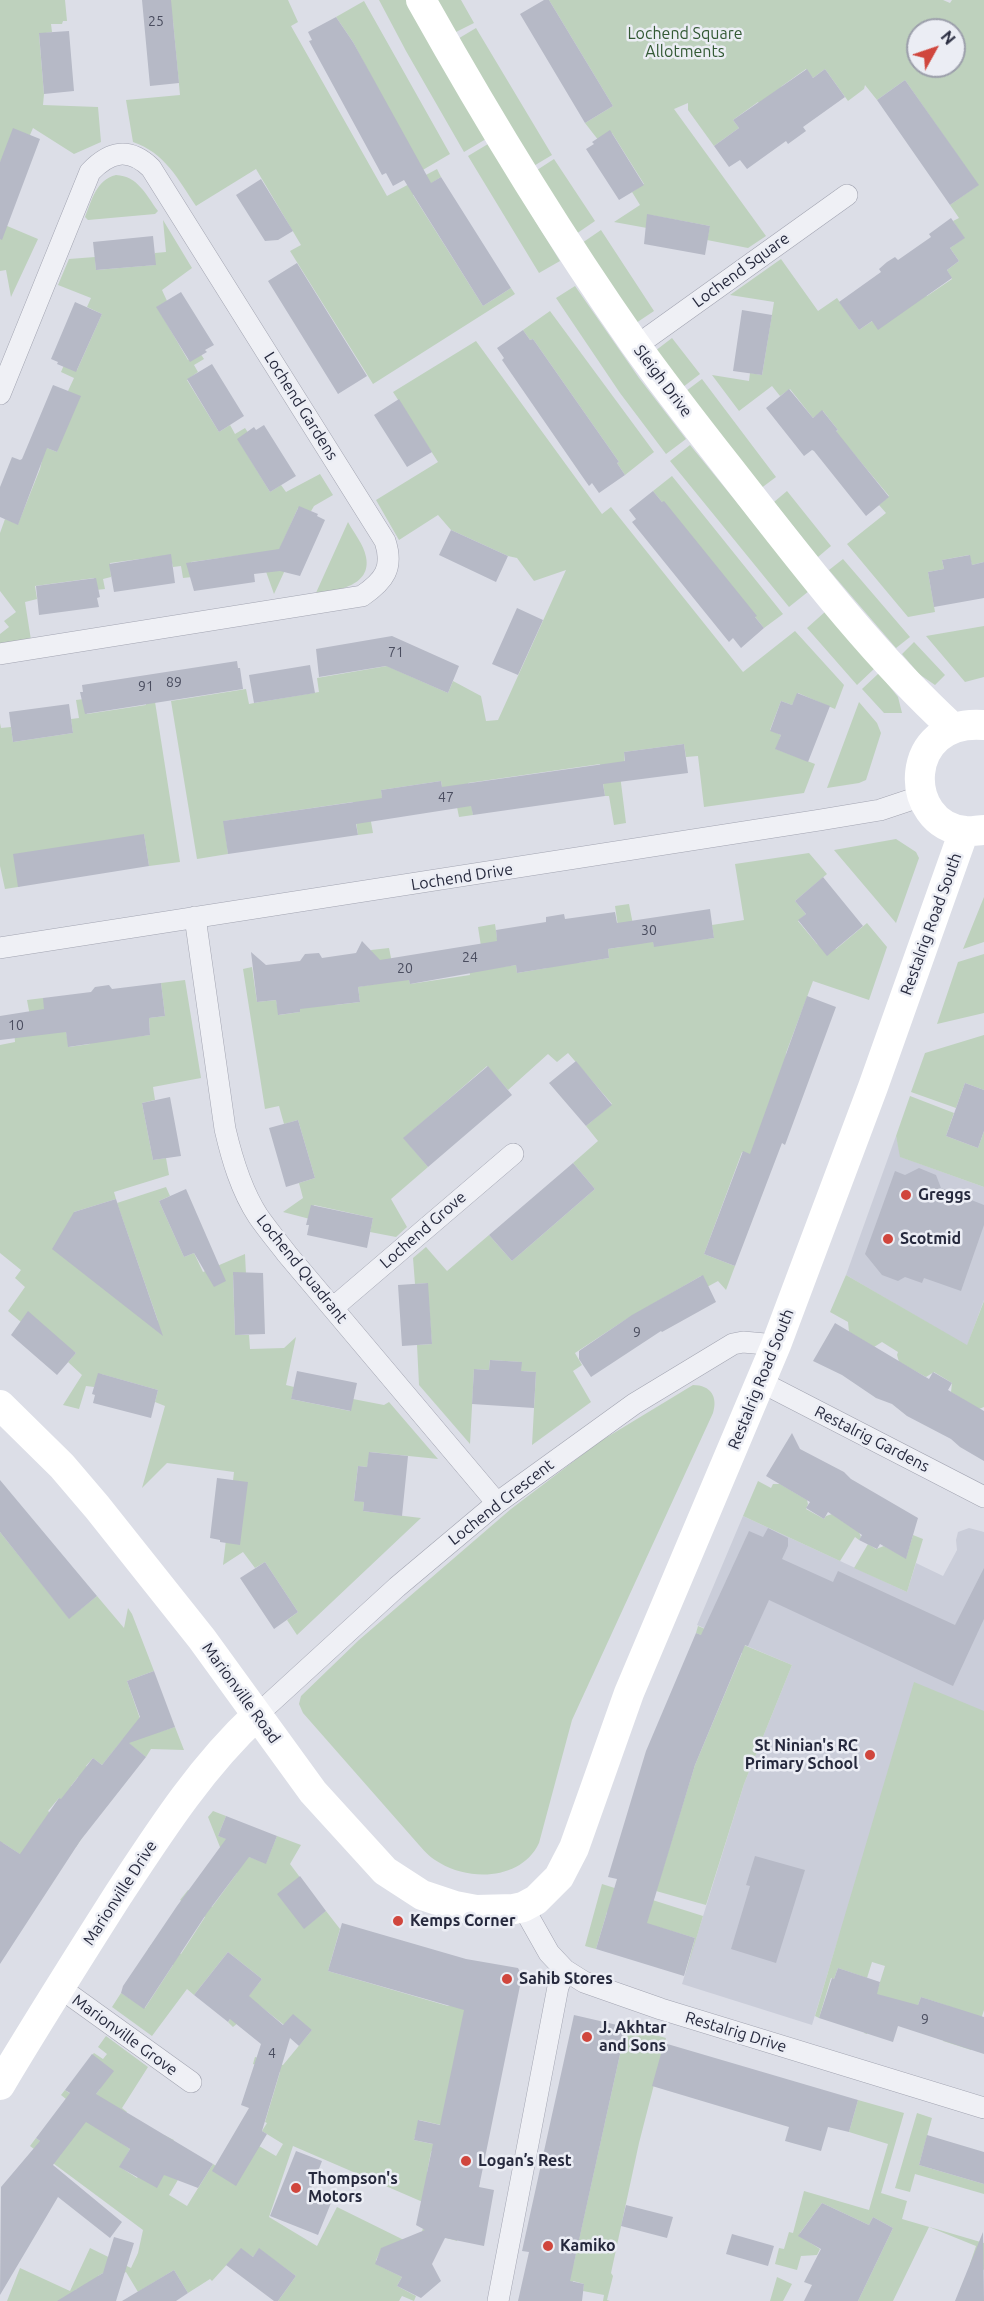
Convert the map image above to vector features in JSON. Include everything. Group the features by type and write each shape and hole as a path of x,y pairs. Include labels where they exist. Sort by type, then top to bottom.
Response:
{"street":[{"name":"Sleigh Drive","path":"421,0 491,124 586,273 636,346 815,577 913,691 953,728"},
{"name":"Lochend Gardens","path":"0,394 90,171 109,156 126,154 135,156 151,168 311,420 385,541 388,557 382,580 362,596 0,654"},
{"name":"Lochend Square","path":"636,346 847,195"},
{"path":"974,831 946,825 932,812 922,796 919,776 924,755 936,739 953,728 969,724 984,725"},
{"name":"Lochend Drive","path":"0,948 830,819 880,810 922,796"},
{"name":"Restalrig Road South","path":"523,1907 536,1900 559,1877 574,1848 629,1693 776,1346 869,1098 974,831"},
{"name":"Lochend Quadrant","path":"195,917 225,1129 233,1161 257,1215 287,1254 497,1503"},
{"name":"Lochend Grove","path":"334,1307 513,1154"},
{"name":"Lochend Crescent","path":"257,1714 397,1587 497,1503 634,1404 725,1347 743,1342 776,1346"},
{"name":"Restalrig Gardens","path":"761,1382 984,1497"},
{"name":"Marionville Road","path":"0,1405 36,1439 97,1507 202,1640 313,1792 366,1853 401,1883 422,1895 454,1906 494,1910 523,1907"},
{"name":"Marionville Drive","path":"0,2085 58,1987 168,1819 211,1762 257,1714"},
{"name":"Restalrig Drive","path":"523,1907 549,1953 565,1970 584,1982 662,2009 984,2108"},
{"path":"498,2301 558,1987 565,1970"},
{"name":"Marionville Grove","path":"58,1987 191,2082"}],"shaded area":[{"path":"896,1136 901,1157 984,1187 984,1300 967,1346 846,1275"},
{"name":"St Ninian's RC Primary School","path":"743,1516 907,1592 916,1563 943,1576 957,1550 958,1532 969,1528 984,1532 984,1983 839,1936 812,2025 682,1984 744,1784 792,1665 697,1625"}],"green space":[{"path":"0,0 65,0 67,21 63,21 62,24 51,24 52,32 39,34 43,105 98,107 101,142 74,154 33,128 30,135 0,162"},
{"path":"167,0 288,0 298,22 291,26 387,196 437,169 441,177 413,195 483,306 511,288 515,294 373,384 290,251 301,245 256,169 196,206 170,168 154,153 133,142 126,100 180,95 173,21"},
{"path":"379,0 406,0 486,139 464,152"},
{"path":"434,0 461,0 474,23 452,34"},
{"name":"Lochend Square Allotments","path":"549,0 943,0 950,3 952,0 984,0 984,562 972,565 969,555 942,560 944,569 928,572 935,612 908,617 847,544 886,513 879,505 889,496 850,449 818,445 838,430 823,411 813,418 790,389 780,396 772,386 739,411 712,375 749,381 750,373 762,375 774,302 730,295 781,259 818,311 837,298 859,330 921,288 927,296 952,279 947,270 959,261 950,248 964,238 953,221 959,218 950,205 978,185 905,80 877,100 865,85 864,89 848,101 825,69 813,78 806,69 782,86 764,110 758,102 733,120 739,128 714,146 688,110 688,103 674,109 766,236 748,248 707,240 710,226 650,215 647,228 614,222 640,205 632,192 644,184 612,133 599,141 585,123 613,106"},
{"path":"364,1 450,154 421,171 353,42 336,17"},
{"path":"476,28 552,155 532,167 456,40"},
{"path":"488,144 560,261 539,273 468,156"},
{"path":"554,159 595,221 576,234 534,172"},
{"path":"116,175 124,176 136,183 158,211 155,214 88,220 85,217 99,186"},
{"path":"163,220 192,268 162,290 167,301 157,307 188,360 200,353 204,359 194,365 198,372 187,380 219,432 230,425 235,434 245,428 249,434 239,441 270,492 281,485 286,492 320,474 333,495 314,506 310,513 298,508 273,564 285,570 274,594 264,566 250,554 191,562 192,577 183,578 181,566 173,567 170,555 110,563 111,577 103,579 105,589 96,590 94,578 35,586 37,599 25,602 31,640 0,645 0,634 9,627 4,621 16,612 0,591 0,533 5,519 18,524 40,469 45,447 57,452 68,391 74,378 61,372 64,365 77,370 102,314 87,307 91,298 58,285 69,259 95,257 96,270 155,265 155,253 166,252"},
{"path":"0,223 38,239 11,297 6,270 0,271"},
{"path":"601,230 654,311 636,323 582,243"},
{"path":"575,286 639,378 686,439 666,454 620,393 556,298"},
{"path":"550,311 654,452 625,475 617,463 619,462 533,339 530,340 523,330"},
{"path":"672,338 700,374 683,387 655,351"},
{"path":"476,341 602,514 611,507 743,672 795,631 844,685 835,709 798,693 792,705 781,701 770,730 781,735 776,749 815,764 804,793 704,807 698,756 686,757 684,744 624,752 625,765 619,767 626,823 614,825 609,796 605,796 600,764 468,783 473,815 459,817 454,792 443,793 441,781 381,790 383,803 368,805 373,833 358,835 353,802 224,821 228,854 197,859 171,701 246,689 249,704 319,692 317,678 387,666 448,693 453,681 481,696 486,721 498,720 566,570 534,581 517,558 451,530 438,515 399,540 376,500 438,462 393,392"},
{"path":"702,379 776,477 760,489 686,391"},
{"path":"690,445 809,591 789,607 670,461"},
{"path":"672,476 783,614 764,628 653,491"},
{"path":"787,491 831,546 818,557 774,502"},
{"path":"348,522 365,553 366,567 363,575 358,581 342,589 315,595"},
{"path":"843,559 910,637 896,648 829,570"},
{"path":"826,611 875,668 857,685 807,628"},
{"path":"984,626 984,677 965,682 926,636"},
{"path":"914,642 945,675 935,685 919,674 902,654"},
{"path":"879,673 898,697 902,713 884,713 862,689"},
{"path":"153,689 180,862 149,866 144,834 18,887 5,889 0,866 0,723 1,728 11,727 13,742 73,733 71,719 79,718 76,700 84,699 87,714 146,705 144,690"},
{"path":"859,702 877,723 881,733 866,780 827,788"},
{"path":"896,839 916,852 919,858 896,923 834,850"},
{"path":"809,853 827,874 795,901 806,914 798,921 817,944 836,949 867,923 887,947 869,1000 813,981 786,1053 774,1163 742,1152 704,1254 735,1266 726,1290 718,1281 707,1287 701,1276 625,1320 575,1353 582,1365 573,1371 591,1402 532,1445 536,1372 521,1371 521,1362 490,1360 489,1370 474,1369 470,1444 419,1385 417,1345 432,1344 427,1283 415,1284 413,1258 426,1247 447,1271 489,1235 512,1261 595,1189 573,1163 598,1141 586,1126 612,1104 568,1053 557,1062 548,1054 508,1090 487,1066 404,1138 428,1167 391,1199 407,1227 396,1237 370,1232 373,1218 314,1205 310,1219 283,1212 303,1198 299,1183 315,1178 298,1120 284,1124 279,1106 265,1109 243,969 252,967 257,1002 276,1000 279,1015 300,1012 299,997 335,1005 360,1002 358,987 375,984 371,950 389,948 394,973 408,971 410,984 470,975 468,962 483,959 478,927 495,924 501,967 516,965 517,973 547,968 546,960 577,963 609,958 608,949 621,947 615,906 629,904 635,935 652,933 654,946 714,938 712,925 744,920 735,864"},
{"path":"984,897 984,942 963,949"},
{"path":"984,954 984,1013 937,1024 958,962"},
{"path":"185,980 201,1078 153,1087 155,1100 142,1103 153,1160 166,1158 169,1175 114,1192 116,1199 74,1212 158,1321 117,1203 166,1187 170,1196 159,1201 184,1257 194,1253 203,1272 245,1254 246,1274 233,1275 235,1335 249,1335 250,1349 284,1348 296,1337 286,1385 294,1387 291,1399 350,1411 353,1399 384,1405 389,1402 438,1459 370,1452 367,1467 358,1466 354,1500 364,1502 363,1511 421,1518 297,1635 287,1620 298,1612 265,1562 255,1568 243,1552 223,1565 234,1472 167,1463 142,1488 165,1406 155,1402 158,1390 101,1374 94,1387 86,1386 79,1409 63,1405 82,1375 68,1362 76,1353 21,1322 8,1311 25,1287 15,1278 21,1270 0,1253 0,1045 15,1042 14,1029 32,1027 27,1000 43,998 66,1032 69,1047 90,1044 89,1029 125,1038 150,1035 149,1018 165,1016 161,983"},
{"path":"984,1035 984,1090 965,1083 956,1108 911,1092 925,1053"},
{"path":"910,1096 954,1113 946,1136 978,1148 984,1131 984,1187 900,1157 896,1136"},
{"path":"846,1275 967,1345 984,1301 984,1407 979,1409 951,1392 952,1383 934,1372 926,1377 899,1362 898,1352 882,1342 874,1347 849,1332 848,1322 830,1312"},
{"path":"693,1385 704,1387 712,1393 715,1402 713,1413 572,1720 539,1843 521,1864 495,1874 467,1873 440,1863 421,1848 303,1713 299,1704 301,1696 359,1640 511,1509 599,1442"},
{"path":"758,1481 771,1488 773,1484 780,1484 807,1500 806,1509 824,1519 832,1514 859,1532 861,1537 859,1540 855,1537 840,1561 743,1516"},
{"path":"0,1532 69,1618 97,1596 124,1628 128,1608 154,1671 127,1681 146,1736 175,1727 184,1750 151,1749 146,1757 123,1739 102,1765 93,1758 86,1766 117,1791 110,1802 78,1777 71,1786 81,1793 70,1807 59,1798 48,1811 82,1838 76,1847 42,1823 32,1862 3,1843 0,1847"},
{"path":"913,1535 923,1539 907,1592 854,1568 868,1544 876,1549 884,1546 906,1558"},
{"path":"698,1626 792,1665 744,1784 706,1905 656,1891 695,1765 742,1653 696,1633"},
{"path":"914,1682 984,1711 984,2010 971,2050 943,2041 954,2008 921,1997 918,2005 877,2003 867,2034 864,2033 885,1966 872,1962 867,1978 838,1968 834,1979 831,1978 819,2018 815,2016"},
{"path":"213,1811 226,1816 218,1836 227,1839 224,1848 266,1863 277,1836 301,1845 290,1864 299,1876 304,1928 326,1911 340,1929 328,1971 448,2006 467,2000 441,2125 419,2120 414,2140 437,2145 431,2152 427,2173 480,2183 460,2225 457,2241 422,2231 432,2206 293,2146 269,2217 317,2246 337,2207 412,2244 382,2248 376,2260 378,2265 402,2277 397,2286 416,2296 414,2301 402,2296 399,2301 278,2301 296,2276 259,2249 253,2257 241,2249 212,2281 210,2279 188,2293 174,2270 138,2292 126,2272 116,2277 111,2268 98,2276 111,2297 106,2301 76,2289 73,2301 7,2301 20,2268 70,2291 90,2248 131,2268 138,2253 143,2230 30,2146 36,2138 60,2156 66,2099 61,2095 65,2090 87,2105 100,2089 92,2055 94,2053 103,2059 107,2054 98,2047 106,2036 148,2067 122,2108 127,2112 112,2137 130,2149 120,2167 137,2178 164,2135 174,2140 159,2166 179,2178 169,2195 187,2206 213,2164 219,2168 259,2146 276,2156 283,2144 262,2131 267,2123 265,2122 280,2072 253,2064 255,2057 283,2065 312,2030 284,2025 259,2005 233,2027 228,2022 262,1979 228,1952 194,1995 187,1989 152,2036 112,2007 121,1993 145,2008 173,1965 148,1949 151,1945 167,1955 171,1948 181,1954 205,1917 180,1900 188,1890 212,1907 237,1873 220,1847 208,1817"},
{"path":"602,1884 703,1916 685,1976 695,1938 607,1912 596,1949 585,1946"},
{"path":"626,2027 666,2038 639,2143 611,2273 613,2276 607,2300 610,2301 603,2301 604,2295 583,2291 584,2284 573,2281 571,2289 562,2287 574,2262"},
{"path":"858,2100 904,2113 881,2193 907,2201 902,2219 984,2243 984,2270 970,2264 976,2246 929,2227 893,2301 858,2301 893,2228 873,2217 869,2225 822,2203 800,2233 820,2249 817,2255 801,2256 797,2270 775,2264 779,2248 784,2249 789,2232 793,2233 804,2191 869,2210 888,2144 849,2132"},
{"path":"917,2113 932,2118 919,2165 984,2184 984,2194 915,2174 910,2192 895,2188"},
{"path":"777,2277 792,2284 783,2301 770,2301"}],"building":[{"path":"142,0 171,0 179,83 150,86"},
{"path":"544,0 549,0 613,106 585,123 520,14"},
{"path":"336,17 353,42 431,183 441,177 511,288 483,306 404,180 393,186 386,173 382,175 309,41 312,40 308,32"},
{"path":"69,31 74,91 44,94 39,33"},
{"path":"807,69 813,78 825,69 845,97 803,127 806,131 788,144 786,141 747,169 740,160 729,167 714,146 739,128 733,120"},
{"path":"905,80 979,185 950,205 877,100"},
{"path":"13,128 40,139 2,240 0,239 0,162"},
{"path":"610,130 644,185 619,200 586,149"},
{"path":"261,179 293,231 278,240 265,241 236,195"},
{"path":"647,214 710,226 705,255 644,244"},
{"path":"951,218 965,238 950,248 959,261 947,270 952,278 878,330 872,321 859,330 839,302 881,272 879,269 887,262 895,257 898,260 931,237 929,234"},
{"path":"153,236 156,265 96,270 93,242"},
{"path":"297,263 367,376 338,394 268,281"},
{"path":"181,292 214,345 190,362 156,307"},
{"path":"75,302 102,314 76,372 51,359"},
{"path":"742,310 772,315 762,375 733,371"},
{"path":"523,330 530,340 533,339 619,462 617,463 625,475 599,493 592,483 589,486 502,360 504,358 497,348"},
{"path":"212,364 244,416 219,432 187,379"},
{"path":"53,385 81,396 57,452 47,448 18,525 0,517 0,487 12,457 22,459"},
{"path":"789,389 813,418 822,410 889,497 866,516 814,451 804,456 766,408"},
{"path":"399,399 432,452 407,467 374,415"},
{"path":"264,425 296,476 270,492 237,439 254,427 256,430"},
{"path":"653,491 662,502 664,501 757,616 755,617 764,628 741,648 733,638 729,642 632,522 636,519 629,510"},
{"path":"299,506 318,514 317,516 325,520 300,576 280,571 254,574 255,582 194,591 186,563 279,549"},
{"path":"451,530 508,556 496,582 439,555"},
{"path":"171,554 175,583 114,592 109,564"},
{"path":"970,555 972,565 984,562 984,598 934,607 928,572 944,569 942,560"},
{"path":"96,578 100,597 97,598 99,607 39,615 36,586"},
{"path":"517,608 543,620 518,675 492,664"},
{"path":"392,636 459,666 448,693 386,666 319,677 316,649"},
{"path":"237,661 243,689 85,714 80,692 83,692 82,685"},
{"path":"310,665 315,693 254,703 249,675"},
{"path":"797,693 830,706 808,762 775,749 781,735 770,731 781,701 792,705"},
{"path":"69,704 73,733 13,742 9,712"},
{"path":"684,744 688,773 603,784 605,796 473,815 471,806 356,824 358,835 228,854 223,821 382,798 381,790 441,781 442,787 625,761 624,752"},
{"path":"144,834 149,866 18,887 13,854"},
{"path":"823,877 863,926 827,956 798,920 806,914 795,901"},
{"path":"710,909 714,938 654,947 653,942 608,949 609,958 517,973 516,965 410,984 409,980 358,987 360,1002 300,1009 300,1012 278,1015 276,1000 257,1002 251,952 266,965 300,961 305,954 319,953 322,958 356,953 362,941 380,960 497,941 496,930 546,922 546,917 564,914 565,919 615,912 617,923"},
{"path":"161,983 165,1016 149,1018 150,1035 68,1047 66,1032 0,1040 0,1016 44,1009 43,998 91,992 95,987 109,985 112,989"},
{"path":"807,996 836,1007 785,1145 782,1143 735,1266 704,1254 743,1151 750,1154"},
{"path":"576,1061 612,1105 586,1126 549,1083"},
{"path":"488,1066 512,1095 428,1167 403,1138"},
{"path":"965,1083 984,1090 984,1131 978,1148 946,1136"},
{"path":"170,1097 181,1156 153,1160 142,1103"},
{"path":"298,1120 315,1178 286,1187 269,1128"},
{"path":"573,1163 595,1189 512,1261 489,1235"},
{"path":"919,1168 936,1175 941,1188 984,1205 984,1225 961,1291 924,1278 922,1283 905,1277 898,1281 882,1275 865,1254 895,1171 905,1175"},
{"path":"186,1189 226,1281 214,1287 194,1253 184,1257 159,1201"},
{"path":"116,1199 163,1336 52,1249 74,1212"},
{"path":"311,1205 373,1218 367,1248 307,1235 309,1225 306,1225"},
{"path":"233,1272 263,1273 265,1334 235,1335"},
{"path":"703,1275 716,1302 661,1331 591,1377 579,1359 579,1351 632,1315"},
{"path":"428,1283 432,1344 402,1346 398,1285"},
{"path":"28,1311 76,1353 57,1375 11,1335"},
{"path":"835,1323 929,1379 933,1372 952,1383 948,1390 984,1411 984,1461 951,1439 907,1416 892,1404 876,1398 842,1375 813,1361"},
{"path":"490,1360 522,1362 521,1371 536,1372 534,1408 472,1404 474,1369 489,1370"},
{"path":"297,1371 357,1383 351,1411 291,1399"},
{"path":"98,1373 158,1390 151,1418 93,1403 95,1395 92,1394"},
{"path":"792,1433 800,1449 844,1472 851,1479 918,1518 906,1559 880,1544 877,1549 859,1540 862,1535 828,1512 824,1519 806,1508 810,1502 766,1476"},
{"path":"369,1452 408,1456 402,1516 363,1511 364,1502 354,1501 358,1466 367,1467"},
{"path":"217,1478 248,1482 240,1545 210,1538"},
{"path":"0,1480 97,1596 69,1619 0,1532"},
{"path":"768,1528 788,1538 788,1546 782,1559 833,1582 838,1571 955,1625 984,1568 984,1619 953,1686 769,1600 748,1646 745,1645 695,1765 647,1923 695,1938 684,1976 596,1949 617,1879 608,1877 646,1751 696,1633 701,1635 749,1531 763,1537"},
{"path":"265,1562 298,1612 274,1629 240,1578"},
{"path":"154,1671 175,1727 129,1743 146,1757 80,1841 0,1964 0,1841 20,1854 59,1798 61,1799 93,1758 102,1765 140,1717 127,1681"},
{"path":"226,1816 277,1836 266,1864 249,1857 207,1913 144,2009 121,1993 123,1986 226,1839 218,1836"},
{"path":"755,1856 805,1870 776,1963 731,1949 750,1886 746,1885"},
{"path":"300,1876 326,1911 304,1929 277,1894"},
{"path":"342,1923 466,1959 518,1968 522,1976 479,2187 494,2190 484,2246 445,2238 432,2264 441,2281 421,2298 397,2286 402,2277 375,2264 381,2248 425,2230 416,2225 433,2144 414,2140 418,2120 440,2125 464,2010 328,1971"},
{"path":"228,1952 262,1979 249,1996 283,2025 293,2014 312,2030 299,2046 290,2038 262,2131 267,2134 236,2186 212,2171 249,2108 241,2105 261,2044 230,2019 228,2022 194,1995"},
{"path":"838,1968 880,1982 877,1994 918,2005 921,1997 984,2017 984,2054 898,2026 893,2042 819,2018 832,1978 834,1979"},
{"path":"574,2015 626,2027 570,2281 584,2284 582,2301 518,2301 529,2252 522,2251"},
{"path":"664,2043 858,2100 849,2132 828,2127 821,2151 785,2141 789,2127 652,2086"},
{"path":"92,2054 114,2071 96,2094 213,2164 198,2188 164,2175 157,2188 119,2167 130,2149 86,2122 53,2165 122,2222 110,2238 58,2197 0,2295 1,2187 40,2141 36,2138 70,2093 65,2090"},
{"path":"927,2135 984,2152 984,2184 919,2165"},
{"path":"296,2151 322,2161 309,2195 331,2203 318,2235 270,2216"},
{"path":"822,2203 869,2225 873,2217 893,2228 858,2301 804,2301 812,2285 804,2282 821,2249 798,2236"},
{"path":"626,2205 673,2217 667,2238 621,2226"},
{"path":"983,2232 984,2301 955,2301"},
{"path":"732,2234 774,2246 768,2266 726,2254"},
{"path":"114,2237 134,2243 116,2301 57,2301 103,2273"},
{"path":"241,2248 253,2257 259,2248 296,2276 278,2301 274,2301 226,2265"},
{"path":"174,2270 188,2293 176,2301 122,2301"}],"place":[{"name":"Greggs","path":"906,1195"},
{"name":"Scotmid","path":"888,1239"},
{"name":"St Ninian's RC Primary School","path":"870,1755"},
{"name":"Kemps Corner","path":"398,1921"},
{"name":"Sahib Stores","path":"507,1979"},
{"name":"J. Akhtar and Sons","path":"587,2037"},
{"name":"Logan’s Rest","path":"466,2161"},
{"name":"Thompson's Motors","path":"296,2188"},
{"name":"Kamiko","path":"548,2246"}]}
